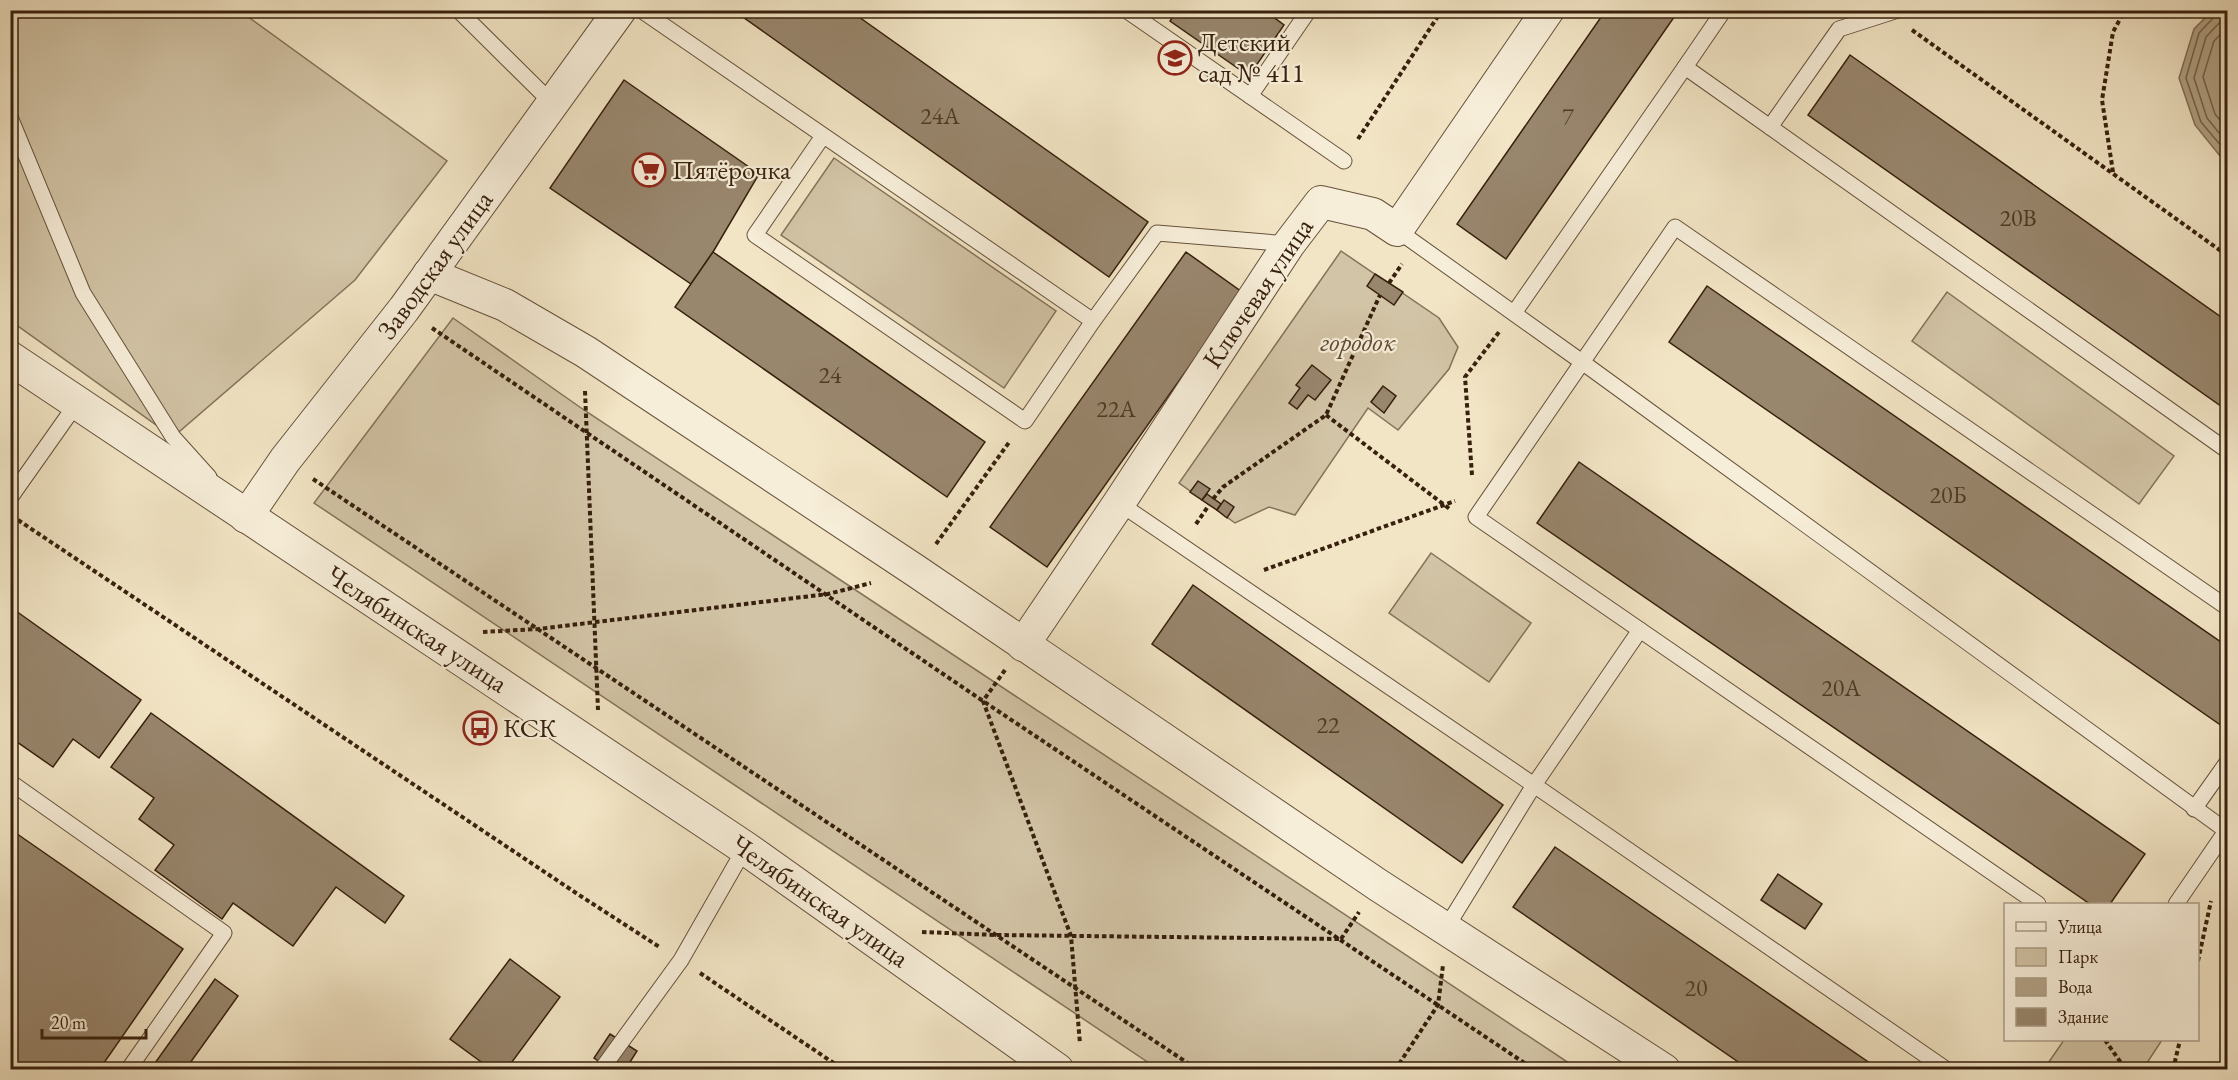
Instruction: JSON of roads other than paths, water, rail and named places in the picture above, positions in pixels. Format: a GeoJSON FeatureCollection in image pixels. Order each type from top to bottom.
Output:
{"type":"FeatureCollection","features":[{"type":"Feature","properties":{"kind":"street","name":"Заводская улица"},"geometry":{"type":"LineString","coordinates":[[246,517],[285,460],[404,309],[620,10]]}},
{"type":"Feature","properties":{"kind":"street"},"geometry":{"type":"LineString","coordinates":[[1397,230],[1548,10]]}},
{"type":"Feature","properties":{"kind":"street","name":"Ключевая улица"},"geometry":{"type":"LineString","coordinates":[[1023,645],[1289,244],[1321,202],[1372,214],[1397,230]]}},
{"type":"Feature","properties":{"kind":"street"},"geometry":{"type":"LineString","coordinates":[[429,274],[505,305],[586,352],[916,571],[1368,878],[1664,1070]]}},
{"type":"Feature","properties":{"kind":"street","name":"Челябинская улица"},"geometry":{"type":"LineString","coordinates":[[13,364],[77,403],[745,848],[1057,1070]]}},
{"type":"Feature","properties":{"kind":"lane"},"geometry":{"type":"LineString","coordinates":[[458,10],[553,104]]}},
{"type":"Feature","properties":{"kind":"lane"},"geometry":{"type":"LineString","coordinates":[[641,10],[1093,321]]}},
{"type":"Feature","properties":{"kind":"lane"},"geometry":{"type":"LineString","coordinates":[[1126,10],[1344,161]]}},
{"type":"Feature","properties":{"kind":"lane"},"geometry":{"type":"LineString","coordinates":[[1250,96],[1309,10]]}},
{"type":"Feature","properties":{"kind":"lane"},"geometry":{"type":"LineString","coordinates":[[1514,313],[1724,10]]}},
{"type":"Feature","properties":{"kind":"lane"},"geometry":{"type":"LineString","coordinates":[[1770,127],[1839,29],[1894,12]]}},
{"type":"Feature","properties":{"kind":"lane"},"geometry":{"type":"LineString","coordinates":[[1685,67],[2228,452]]}},
{"type":"Feature","properties":{"kind":"lane"},"geometry":{"type":"LineString","coordinates":[[10,117],[82,293],[173,437],[246,517]]}},
{"type":"Feature","properties":{"kind":"lane"},"geometry":{"type":"LineString","coordinates":[[823,136],[755,235],[1025,421],[1157,232],[1289,244]]}},
{"type":"Feature","properties":{"kind":"lane"},"geometry":{"type":"LineString","coordinates":[[2037,903],[1476,517],[1675,227],[2228,608]]}},
{"type":"Feature","properties":{"kind":"lane"},"geometry":{"type":"LineString","coordinates":[[1397,230],[2227,831],[2177,903]]}},
{"type":"Feature","properties":{"kind":"lane"},"geometry":{"type":"LineString","coordinates":[[10,498],[77,403]]}},
{"type":"Feature","properties":{"kind":"lane"},"geometry":{"type":"LineString","coordinates":[[1119,503],[1534,785],[1947,1070]]}},
{"type":"Feature","properties":{"kind":"lane"},"geometry":{"type":"LineString","coordinates":[[1446,928],[1534,785],[1640,630]]}},
{"type":"Feature","properties":{"kind":"lane"},"geometry":{"type":"LineString","coordinates":[[2194,809],[2228,761]]}},
{"type":"Feature","properties":{"kind":"lane"},"geometry":{"type":"LineString","coordinates":[[10,782],[224,933],[128,1070]]}},
{"type":"Feature","properties":{"kind":"lane"},"geometry":{"type":"LineString","coordinates":[[602,1070],[681,960],[745,848]]}},
{"type":"Feature","properties":{"kind":"water"},"geometry":{"type":"Polygon","coordinates":[[[2212,11],[2227,11],[2227,161],[2220,156],[2195,125],[2179,78],[2194,29],[2212,11]]]}},
{"type":"Feature","properties":{"kind":"place","name":"Детский сад № 411"},"geometry":{"type":"Point","coordinates":[1175,58]}},
{"type":"Feature","properties":{"kind":"place","name":"Пятёрочка"},"geometry":{"type":"Point","coordinates":[649,170]}},
{"type":"Feature","properties":{"kind":"place","name":"КСК"},"geometry":{"type":"Point","coordinates":[480,728]}},
{"type":"Feature","properties":{"kind":"park label","name":"городок"},"geometry":{"type":"Point","coordinates":[1358,342]}}]}
